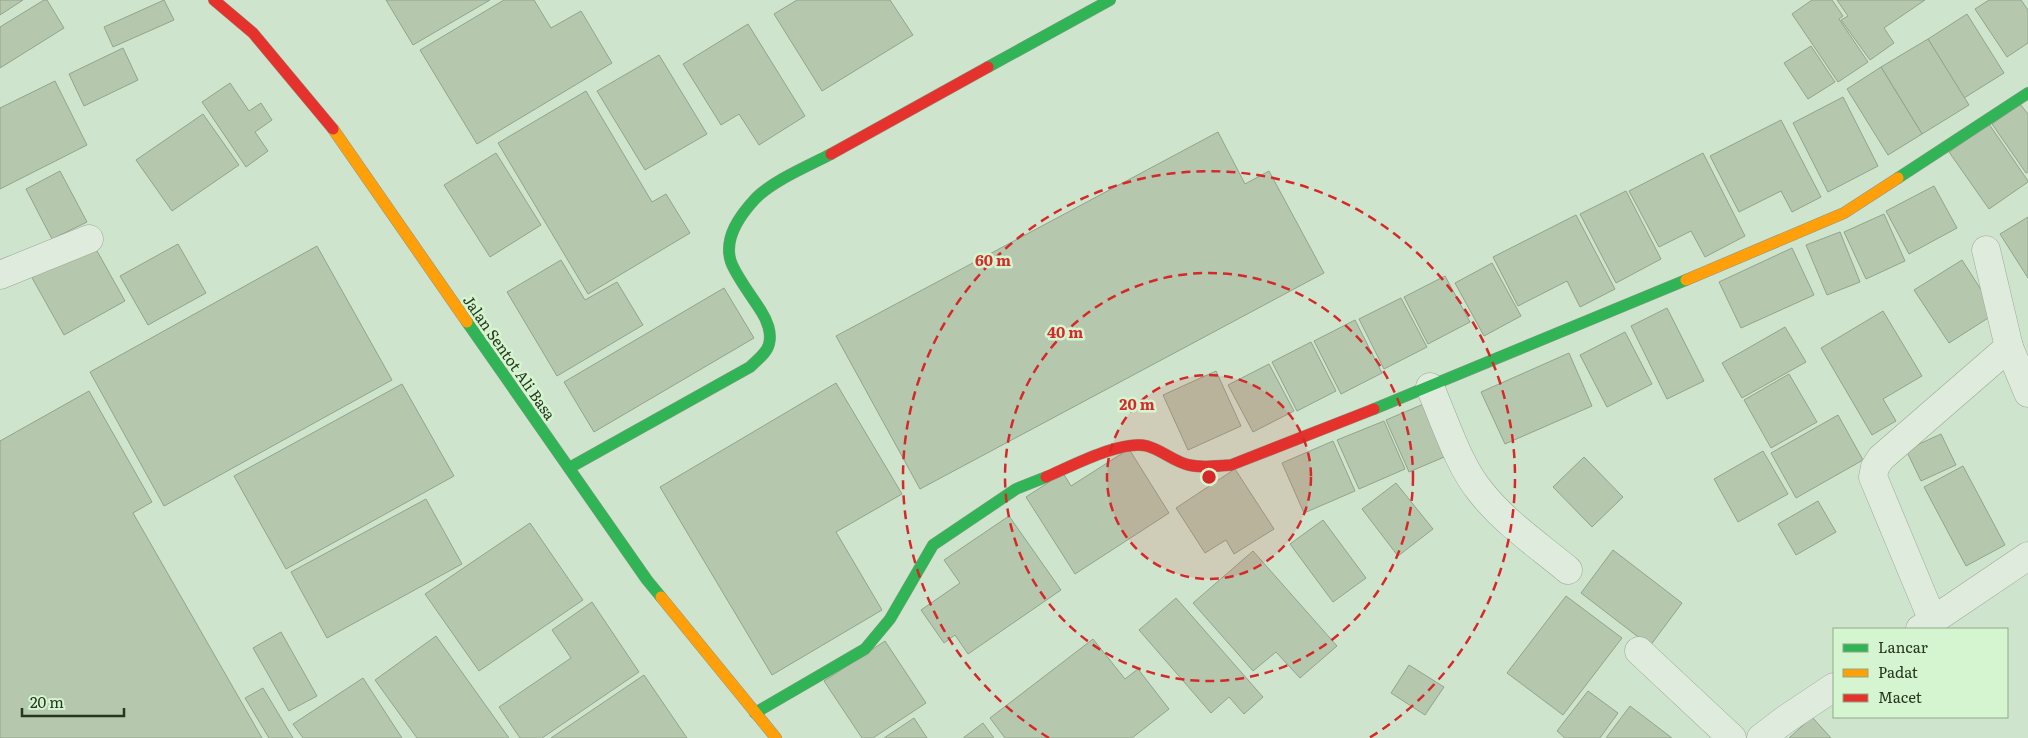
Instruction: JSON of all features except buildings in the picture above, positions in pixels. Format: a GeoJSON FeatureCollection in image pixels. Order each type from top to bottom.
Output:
{"type":"FeatureCollection","features":[{"type":"Feature","properties":{"kind":"street","name":"Jalan Sentot Ali Basa"},"geometry":{"type":"LineString","coordinates":[[214,0],[253,33],[326,120],[646,580],[776,738]]}},
{"type":"Feature","properties":{"kind":"street"},"geometry":{"type":"LineString","coordinates":[[569,468],[750,366],[763,354],[769,345],[770,336],[766,319],[731,262],[729,239],[740,217],[757,197],[776,184],[1110,0]]}},
{"type":"Feature","properties":{"kind":"street"},"geometry":{"type":"LineString","coordinates":[[755,712],[865,649],[890,619],[933,545],[1016,489],[1117,448],[1133,445],[1148,446],[1188,465],[1231,466],[1430,387],[1844,213],[2028,93]]}},
{"type":"Feature","properties":{"kind":"street"},"geometry":{"type":"LineString","coordinates":[[0,275],[89,240]]}},
{"type":"Feature","properties":{"kind":"street"},"geometry":{"type":"LineString","coordinates":[[1986,250],[2009,347],[2028,393]]}},
{"type":"Feature","properties":{"kind":"street"},"geometry":{"type":"LineString","coordinates":[[2009,347],[1881,458],[1875,468],[1873,477],[1927,625],[2028,556]]}},
{"type":"Feature","properties":{"kind":"street"},"geometry":{"type":"LineString","coordinates":[[1430,387],[1467,472],[1479,490],[1499,513],[1568,570]]}},
{"type":"Feature","properties":{"kind":"street"},"geometry":{"type":"LineString","coordinates":[[1638,651],[1732,738]]}},
{"type":"Feature","properties":{"kind":"street"},"geometry":{"type":"LineString","coordinates":[[1761,738],[1786,718],[1833,687]]}},
{"type":"Feature","properties":{"kind":"traffic: fast"},"geometry":{"type":"LineString","coordinates":[[988,67],[1110,0]]}},
{"type":"Feature","properties":{"kind":"traffic: fast"},"geometry":{"type":"LineString","coordinates":[[1898,178],[2028,93]]}},
{"type":"Feature","properties":{"kind":"traffic: fast"},"geometry":{"type":"LineString","coordinates":[[569,468],[750,367],[764,353],[770,340],[768,327],[763,315],[731,262],[729,244],[734,227],[744,212],[763,191],[831,154]]}},
{"type":"Feature","properties":{"kind":"traffic: fast"},"geometry":{"type":"LineString","coordinates":[[1374,409],[1686,280]]}},
{"type":"Feature","properties":{"kind":"traffic: fast"},"geometry":{"type":"LineString","coordinates":[[467,322],[647,580],[661,597]]}},
{"type":"Feature","properties":{"kind":"traffic: fast"},"geometry":{"type":"LineString","coordinates":[[755,713],[865,649],[890,619],[933,545],[1016,489],[1046,477]]}},
{"type":"Feature","properties":{"kind":"traffic: slow"},"geometry":{"type":"LineString","coordinates":[[333,129],[467,322]]}},
{"type":"Feature","properties":{"kind":"traffic: slow"},"geometry":{"type":"LineString","coordinates":[[1686,280],[1844,213],[1898,178]]}},
{"type":"Feature","properties":{"kind":"traffic: slow"},"geometry":{"type":"LineString","coordinates":[[661,597],[776,738]]}},
{"type":"Feature","properties":{"kind":"traffic: jam"},"geometry":{"type":"LineString","coordinates":[[214,0],[253,33],[333,129]]}},
{"type":"Feature","properties":{"kind":"traffic: jam"},"geometry":{"type":"LineString","coordinates":[[831,154],[988,67]]}},
{"type":"Feature","properties":{"kind":"traffic: jam"},"geometry":{"type":"LineString","coordinates":[[1046,477],[1110,450],[1136,445],[1147,446],[1189,465],[1205,467],[1231,465],[1374,409]]}}]}
